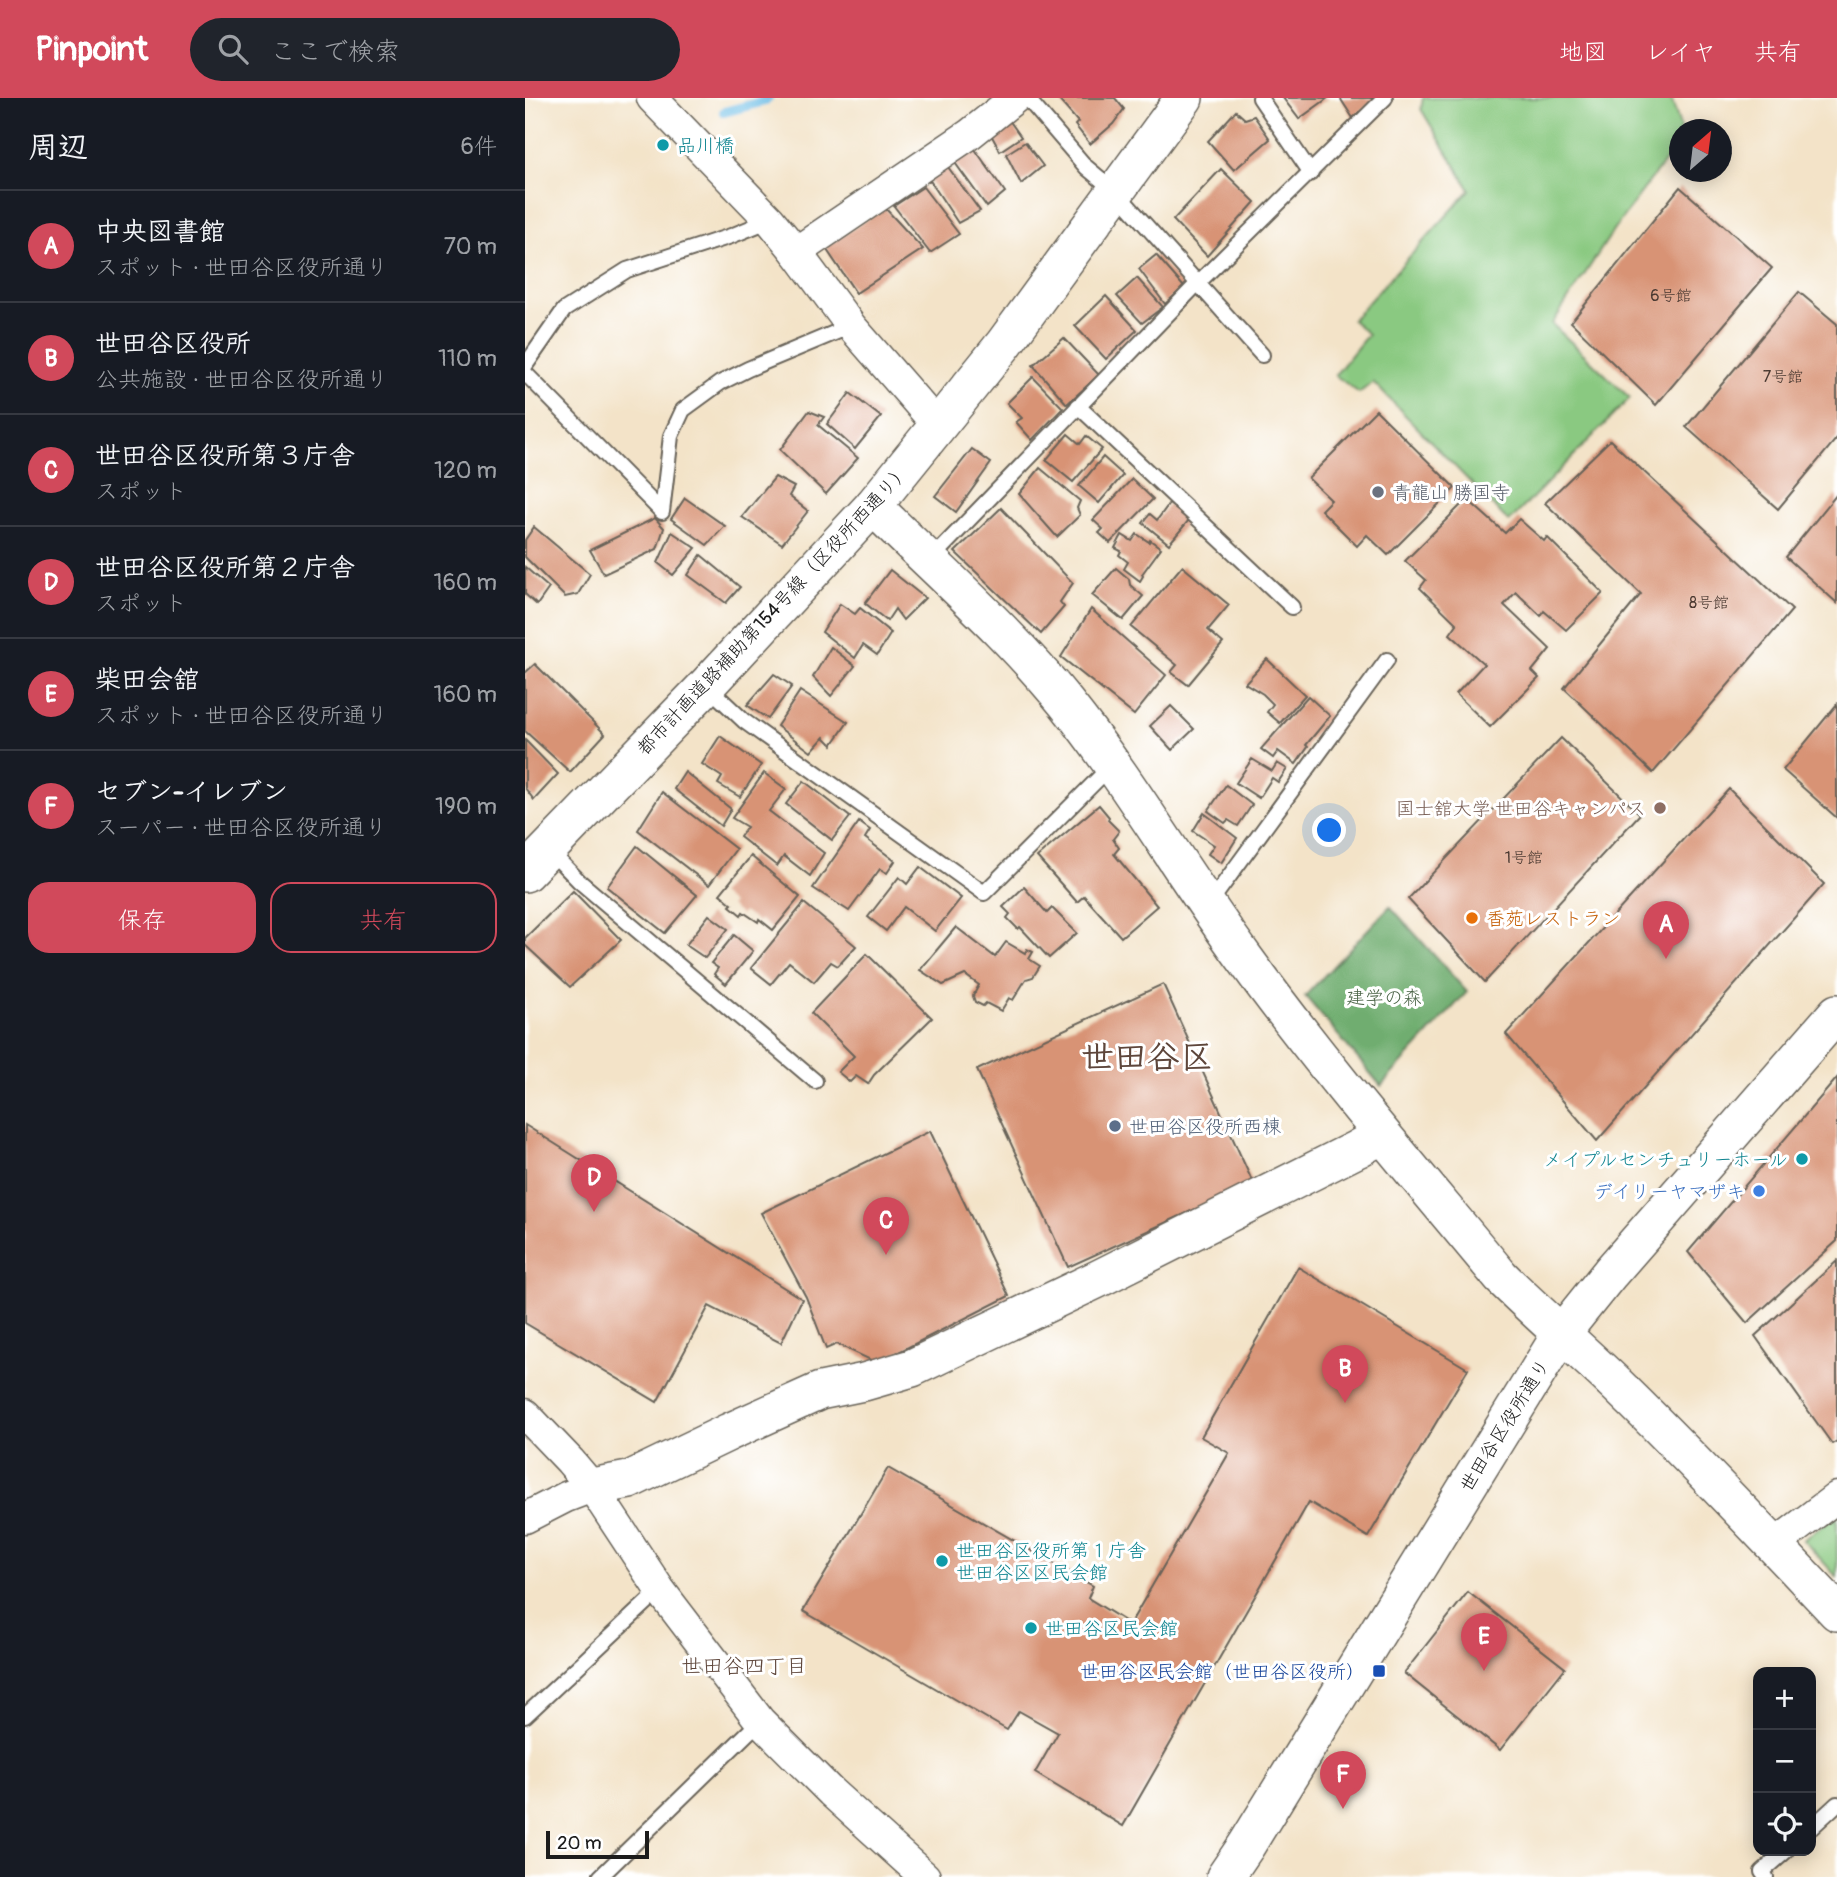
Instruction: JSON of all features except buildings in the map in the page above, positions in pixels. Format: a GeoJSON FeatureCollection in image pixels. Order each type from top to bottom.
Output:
{"type":"FeatureCollection","features":[{"type":"Feature","properties":{"kind":"street"},"geometry":{"type":"LineString","coordinates":[[652,98],[770,220],[851,326],[939,426]]}},
{"type":"Feature","properties":{"kind":"street"},"geometry":{"type":"LineString","coordinates":[[796,253],[970,134],[1015,98]]}},
{"type":"Feature","properties":{"kind":"street","name":"都市計画道路補助第154号線（区役所西通り）"},"geometry":{"type":"LineString","coordinates":[[537,861],[707,685],[873,506],[1004,344],[1184,98]]}},
{"type":"Feature","properties":{"kind":"street"},"geometry":{"type":"LineString","coordinates":[[873,506],[1018,648],[1066,703],[1122,777],[1244,958],[1382,1135],[1501,1277],[1672,1438],[1837,1612]]}},
{"type":"Feature","properties":{"kind":"street","name":"世田谷区役所通り"},"geometry":{"type":"LineString","coordinates":[[1225,1877],[1561,1334],[1609,1273],[1837,1013]]}},
{"type":"Feature","properties":{"kind":"street"},"geometry":{"type":"LineString","coordinates":[[525,1518],[592,1487],[629,1480],[820,1391],[912,1368],[1112,1272],[1382,1135]]}},
{"type":"Feature","properties":{"kind":"street"},"geometry":{"type":"LineString","coordinates":[[525,1414],[592,1487],[660,1590],[760,1721],[831,1792],[925,1877]]}},
{"type":"Feature","properties":{"kind":"street"},"geometry":{"type":"LineString","coordinates":[[1774,1545],[1837,1497]]}},
{"type":"Feature","properties":{"kind":"lane"},"geometry":{"type":"LineString","coordinates":[[1027,98],[1086,167],[1116,191],[1262,355]]}},
{"type":"Feature","properties":{"kind":"lane"},"geometry":{"type":"LineString","coordinates":[[1260,98],[1311,173]]}},
{"type":"Feature","properties":{"kind":"lane"},"geometry":{"type":"LineString","coordinates":[[929,561],[1197,284],[1385,98]]}},
{"type":"Feature","properties":{"kind":"lane"},"geometry":{"type":"LineString","coordinates":[[525,366],[564,310],[627,270],[731,236],[770,220]]}},
{"type":"Feature","properties":{"kind":"lane"},"geometry":{"type":"LineString","coordinates":[[525,373],[662,512],[671,436],[683,410],[720,383],[748,369],[851,326]]}},
{"type":"Feature","properties":{"kind":"lane"},"geometry":{"type":"LineString","coordinates":[[1078,406],[1292,607]]}},
{"type":"Feature","properties":{"kind":"lane"},"geometry":{"type":"LineString","coordinates":[[1208,905],[1387,660]]}},
{"type":"Feature","properties":{"kind":"lane"},"geometry":{"type":"LineString","coordinates":[[707,685],[744,721],[984,893],[1112,765]]}},
{"type":"Feature","properties":{"kind":"lane"},"geometry":{"type":"LineString","coordinates":[[537,861],[579,881],[814,1082]]}},
{"type":"Feature","properties":{"kind":"lane"},"geometry":{"type":"LineString","coordinates":[[525,1716],[660,1590]]}},
{"type":"Feature","properties":{"kind":"lane"},"geometry":{"type":"LineString","coordinates":[[600,1877],[760,1721]]}},
{"type":"Feature","properties":{"kind":"lane"},"geometry":{"type":"LineString","coordinates":[[1816,1823],[1837,1804]]}},
{"type":"Feature","properties":{"kind":"lane"},"geometry":{"type":"LineString","coordinates":[[1766,1877],[1762,1872],[1780,1856]]}},
{"type":"Feature","properties":{"kind":"green space"},"geometry":{"type":"Polygon","coordinates":[[[1423,98],[1671,98],[1678,119],[1669,119],[1669,155],[1617,225],[1552,324],[1630,398],[1509,522],[1373,382],[1359,393],[1335,375],[1368,334],[1352,320],[1470,190],[1421,109],[1423,98]]]}},
{"type":"Feature","properties":{"kind":"green space","name":"建学の森"},"geometry":{"type":"Polygon","coordinates":[[[1390,906],[1467,992],[1381,1086],[1305,996],[1390,906]]]}},
{"type":"Feature","properties":{"kind":"green space"},"geometry":{"type":"Polygon","coordinates":[[[1837,1515],[1837,1577],[1803,1540],[1837,1515]]]}},
{"type":"Feature","properties":{"kind":"waterway"},"geometry":{"type":"LineString","coordinates":[[724,112],[768,98]]}},
{"type":"Feature","properties":{"kind":"place","name":"品川橋"},"geometry":{"type":"Point","coordinates":[663,145]}},
{"type":"Feature","properties":{"kind":"place","name":"青龍山 勝国寺"},"geometry":{"type":"Point","coordinates":[1378,492]}},
{"type":"Feature","properties":{"kind":"place","name":"国士舘大学 世田谷キャンパス"},"geometry":{"type":"Point","coordinates":[1660,808]}},
{"type":"Feature","properties":{"kind":"place","name":"香苑レストラン"},"geometry":{"type":"Point","coordinates":[1472,918]}},
{"type":"Feature","properties":{"kind":"place","name":"中央図書館"},"geometry":{"type":"Point","coordinates":[1666,959]}},
{"type":"Feature","properties":{"kind":"place","name":"世田谷区役所西棟"},"geometry":{"type":"Point","coordinates":[1115,1126]}},
{"type":"Feature","properties":{"kind":"place","name":"メイプルセンチュリーホール"},"geometry":{"type":"Point","coordinates":[1802,1159]}},
{"type":"Feature","properties":{"kind":"place","name":"デイリーヤマザキ"},"geometry":{"type":"Point","coordinates":[1759,1191]}},
{"type":"Feature","properties":{"kind":"place","name":"世田谷区役所第２庁舎"},"geometry":{"type":"Point","coordinates":[594,1212]}},
{"type":"Feature","properties":{"kind":"place","name":"世田谷区役所第３庁舎"},"geometry":{"type":"Point","coordinates":[886,1255]}},
{"type":"Feature","properties":{"kind":"place","name":"世田谷区役所"},"geometry":{"type":"Point","coordinates":[1345,1403]}},
{"type":"Feature","properties":{"kind":"place","name":"世田谷区役所第１庁舎 世田谷区区民会館"},"geometry":{"type":"Point","coordinates":[942,1561]}},
{"type":"Feature","properties":{"kind":"place","name":"世田谷区民会館"},"geometry":{"type":"Point","coordinates":[1031,1628]}},
{"type":"Feature","properties":{"kind":"place","name":"世田谷区民会館（世田谷区役所）"},"geometry":{"type":"Point","coordinates":[1379,1671]}},
{"type":"Feature","properties":{"kind":"place","name":"柴田会舘"},"geometry":{"type":"Point","coordinates":[1484,1671]}},
{"type":"Feature","properties":{"kind":"place","name":"セブン-イレブン"},"geometry":{"type":"Point","coordinates":[1343,1809]}},
{"type":"Feature","properties":{"kind":"district","name":"世田谷区"},"geometry":{"type":"Point","coordinates":[1147,1056]}},
{"type":"Feature","properties":{"kind":"district","name":"世田谷四丁目"},"geometry":{"type":"Point","coordinates":[744,1666]}}]}
